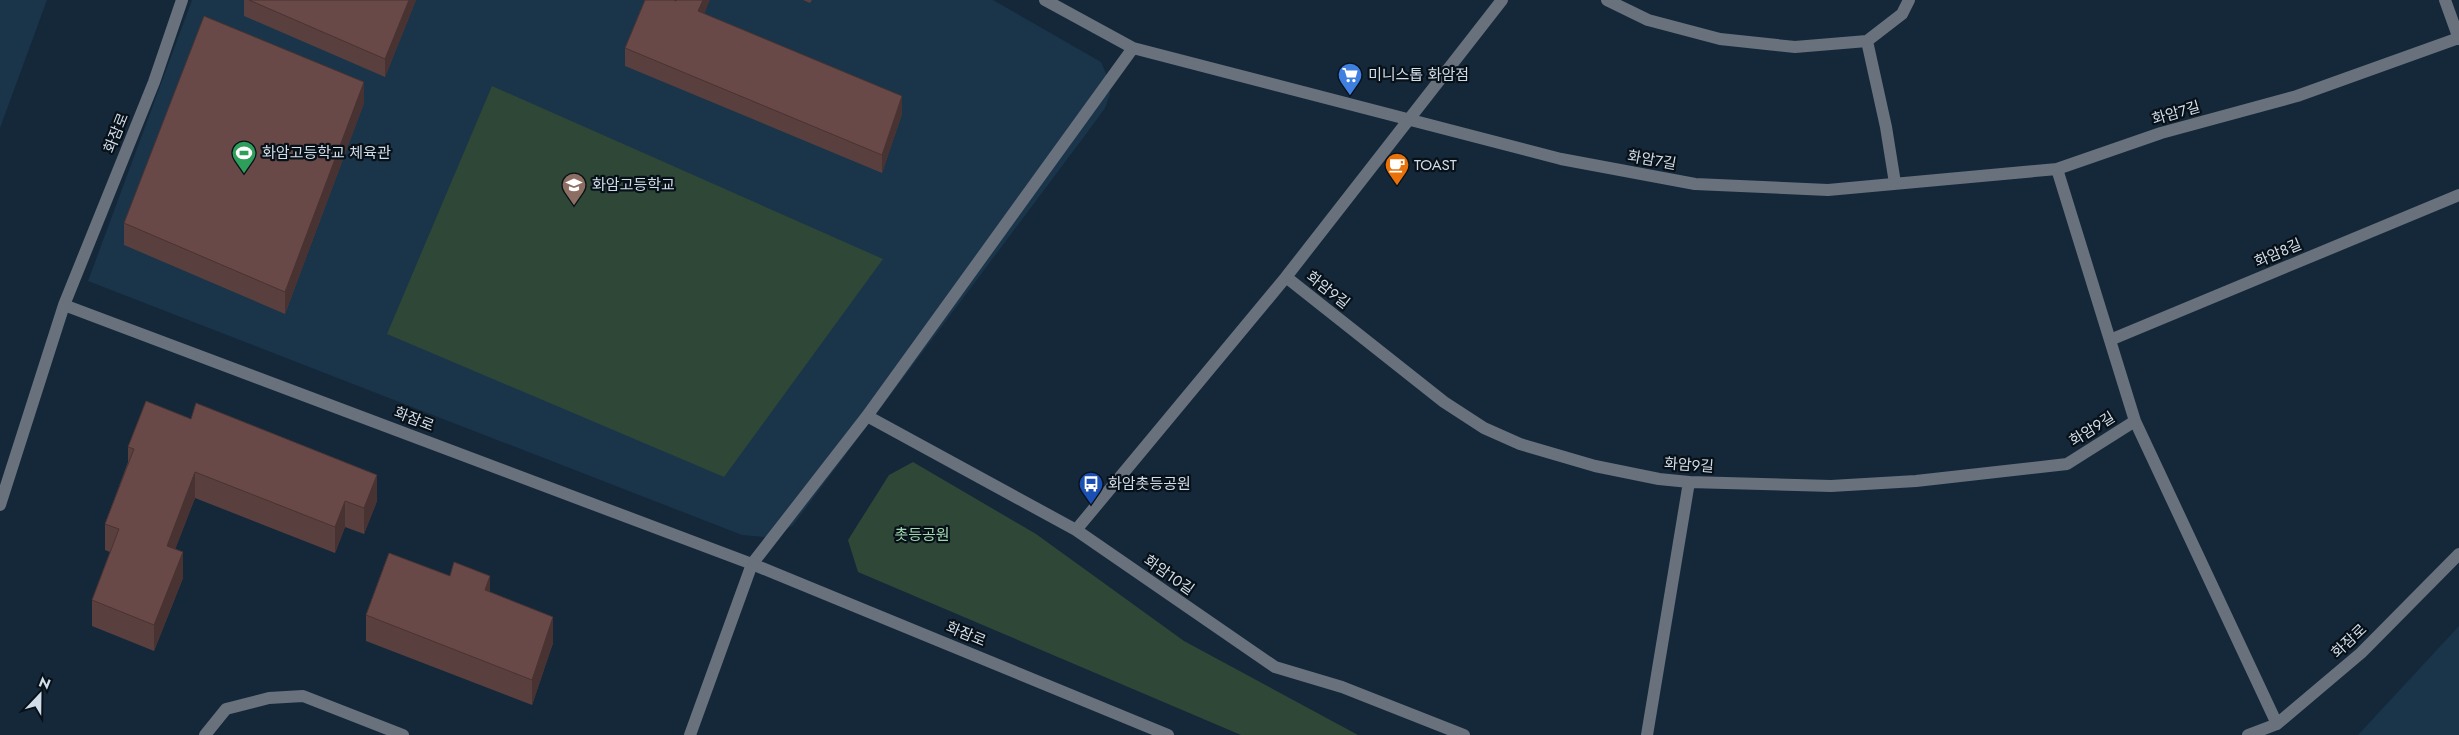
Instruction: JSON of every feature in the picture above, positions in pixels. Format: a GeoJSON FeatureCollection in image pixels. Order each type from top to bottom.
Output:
{"type":"FeatureCollection","features":[{"type":"Feature","properties":{"kind":"street","name":"화잠로"},"geometry":{"type":"LineString","coordinates":[[0,505],[64,305],[154,82],[182,0]]}},
{"type":"Feature","properties":{"kind":"street"},"geometry":{"type":"LineString","coordinates":[[690,735],[752,564],[867,416],[1133,48],[1045,0]]}},
{"type":"Feature","properties":{"kind":"street"},"geometry":{"type":"LineString","coordinates":[[1076,530],[1286,278],[1502,0]]}},
{"type":"Feature","properties":{"kind":"street"},"geometry":{"type":"LineString","coordinates":[[1607,0],[1648,20],[1720,39],[1795,47],[1867,41],[1902,14],[1909,0]]}},
{"type":"Feature","properties":{"kind":"street","name":"화암7길"},"geometry":{"type":"LineString","coordinates":[[1133,48],[1561,159],[1695,184],[1828,190],[2057,169],[2161,133],[2297,96],[2459,39],[2445,0]]}},
{"type":"Feature","properties":{"kind":"street"},"geometry":{"type":"LineString","coordinates":[[1867,41],[1886,127],[1894,183]]}},
{"type":"Feature","properties":{"kind":"street"},"geometry":{"type":"LineString","coordinates":[[2057,169],[2135,421],[2277,724]]}},
{"type":"Feature","properties":{"kind":"street","name":"화암8길"},"geometry":{"type":"LineString","coordinates":[[2110,340],[2459,195]]}},
{"type":"Feature","properties":{"kind":"street","name":"화암9길"},"geometry":{"type":"LineString","coordinates":[[1286,278],[1444,402],[1484,428],[1520,444],[1596,466],[1659,479],[1689,482],[1831,486],[1916,482],[2068,464],[2135,421]]}},
{"type":"Feature","properties":{"kind":"street","name":"화잠로"},"geometry":{"type":"LineString","coordinates":[[64,305],[752,564],[1168,735]]}},
{"type":"Feature","properties":{"kind":"street","name":"화암10길"},"geometry":{"type":"LineString","coordinates":[[867,416],[1076,530],[1275,667],[1342,687],[1464,735]]}},
{"type":"Feature","properties":{"kind":"street"},"geometry":{"type":"LineString","coordinates":[[1647,735],[1689,482]]}},
{"type":"Feature","properties":{"kind":"street","name":"화잠로"},"geometry":{"type":"LineString","coordinates":[[2248,735],[2277,724],[2361,653],[2459,554]]}},
{"type":"Feature","properties":{"kind":"street"},"geometry":{"type":"LineString","coordinates":[[205,735],[226,709],[269,698],[302,696],[403,735]]}},
{"type":"Feature","properties":{"kind":"shaded area"},"geometry":{"type":"Polygon","coordinates":[[[0,0],[47,0],[0,128],[0,0]]]}},
{"type":"Feature","properties":{"kind":"shaded area","name":"화암고등학교"},"geometry":{"type":"Polygon","coordinates":[[[192,0],[993,0],[1101,62],[1108,78],[1110,94],[1105,108],[1089,130],[793,525],[781,533],[765,537],[742,535],[88,281],[192,0]]]}},
{"type":"Feature","properties":{"kind":"shaded area"},"geometry":{"type":"Polygon","coordinates":[[[2459,626],[2459,735],[2358,735],[2459,626]]]}},
{"type":"Feature","properties":{"kind":"green space"},"geometry":{"type":"Polygon","coordinates":[[[492,86],[883,259],[724,477],[387,334],[492,86]]]}},
{"type":"Feature","properties":{"kind":"green space","name":"촛등공원"},"geometry":{"type":"Polygon","coordinates":[[[913,462],[1036,534],[1184,641],[1358,735],[1241,735],[858,572],[848,540],[889,475],[913,462]]]}},
{"type":"Feature","properties":{"kind":"building"},"geometry":{"type":"Polygon","coordinates":[[[249,0],[409,0],[385,59],[249,0]]]}},
{"type":"Feature","properties":{"kind":"building"},"geometry":{"type":"Polygon","coordinates":[[[645,0],[703,0],[698,11],[902,96],[882,155],[625,48],[645,0]]]}},
{"type":"Feature","properties":{"kind":"building","name":"화암고등학교 체육관"},"geometry":{"type":"Polygon","coordinates":[[[204,16],[364,82],[285,292],[124,223],[204,16]]]}},
{"type":"Feature","properties":{"kind":"building"},"geometry":{"type":"Polygon","coordinates":[[[146,401],[191,419],[196,403],[377,475],[364,508],[345,501],[335,527],[195,472],[167,546],[183,552],[154,625],[92,600],[119,529],[105,524],[134,449],[128,447],[146,401]]]}},
{"type":"Feature","properties":{"kind":"building"},"geometry":{"type":"Polygon","coordinates":[[[389,553],[450,576],[454,562],[490,576],[485,590],[553,617],[532,680],[366,615],[389,553]]]}},
{"type":"Feature","properties":{"kind":"place","name":"미니스톱 화암점"},"geometry":{"type":"Point","coordinates":[1350,96]}},
{"type":"Feature","properties":{"kind":"place","name":"화암고등학교 체육관"},"geometry":{"type":"Point","coordinates":[244,174]}},
{"type":"Feature","properties":{"kind":"place","name":"TOAST"},"geometry":{"type":"Point","coordinates":[1397,186]}},
{"type":"Feature","properties":{"kind":"place","name":"화암고등학교"},"geometry":{"type":"Point","coordinates":[574,206]}},
{"type":"Feature","properties":{"kind":"place","name":"화암촛등공원"},"geometry":{"type":"Point","coordinates":[1091,505]}}]}
